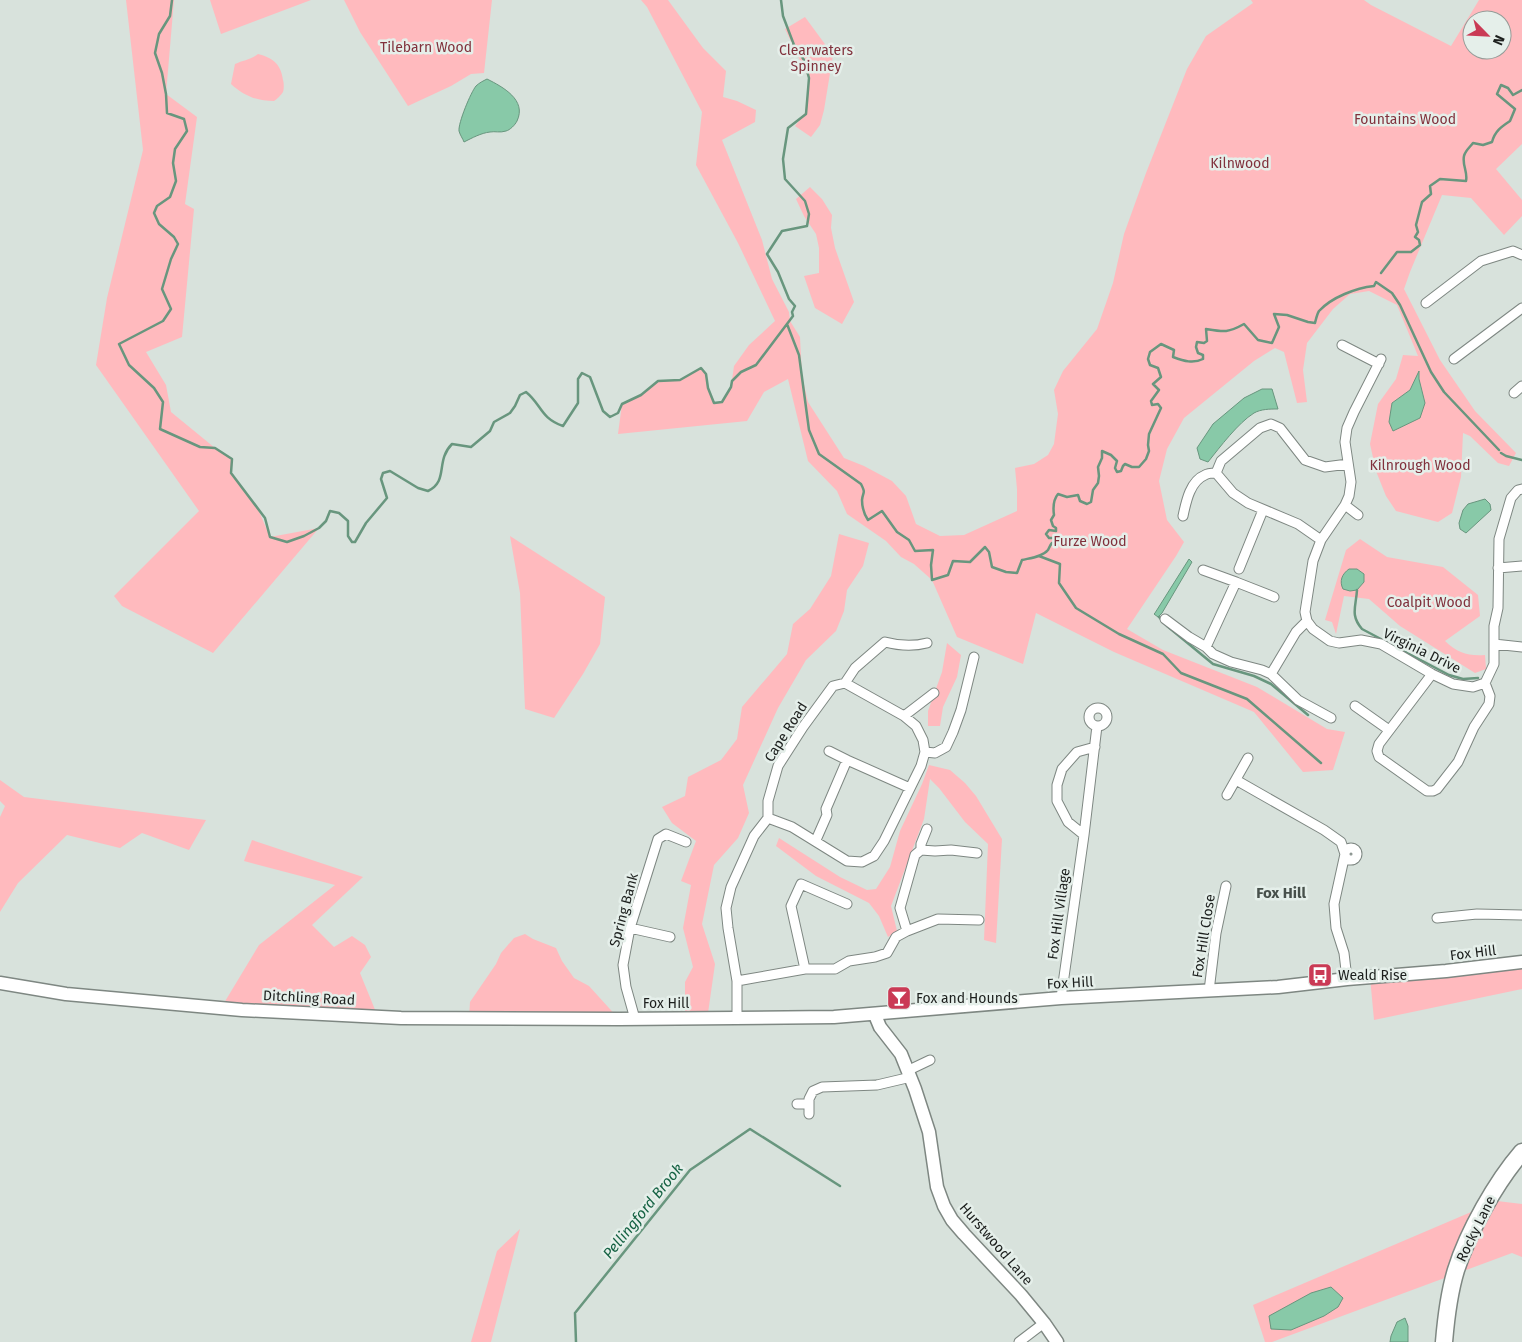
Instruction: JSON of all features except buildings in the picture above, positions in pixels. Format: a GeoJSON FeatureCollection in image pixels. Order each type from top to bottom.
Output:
{"type":"FeatureCollection","features":[{"type":"Feature","properties":{"kind":"highway","name":"Rocky Lane"},"geometry":{"type":"LineString","coordinates":[[1444,1342],[1447,1312],[1457,1269],[1469,1238],[1496,1188],[1522,1152]]}},
{"type":"Feature","properties":{"kind":"main road","name":"Fox Hill"},"geometry":{"type":"LineString","coordinates":[[619,1019],[834,1017],[1061,998],[1278,987],[1522,962]]}},
{"type":"Feature","properties":{"kind":"main road","name":"Ditchling Road"},"geometry":{"type":"LineString","coordinates":[[0,983],[66,994],[242,1010],[401,1018],[619,1019]]}},
{"type":"Feature","properties":{"kind":"main road","name":"Hurstwood Lane"},"geometry":{"type":"LineString","coordinates":[[875,1014],[880,1027],[901,1054],[910,1073],[928,1132],[937,1187],[944,1206],[952,1220],[1021,1295],[1044,1322],[1057,1342]]}},
{"type":"Feature","properties":{"kind":"street"},"geometry":{"type":"LineString","coordinates":[[1426,302],[1481,261],[1513,251],[1522,255]]}},
{"type":"Feature","properties":{"kind":"street"},"geometry":{"type":"LineString","coordinates":[[1454,359],[1522,308]]}},
{"type":"Feature","properties":{"kind":"street"},"geometry":{"type":"LineString","coordinates":[[1271,674],[1296,632],[1307,622],[1305,612],[1311,573],[1321,540],[1349,496],[1351,482],[1345,442],[1347,428],[1380,362],[1342,345]]}},
{"type":"Feature","properties":{"kind":"street"},"geometry":{"type":"LineString","coordinates":[[1514,393],[1522,386]]}},
{"type":"Feature","properties":{"kind":"street"},"geometry":{"type":"LineString","coordinates":[[1216,473],[1221,461],[1260,428],[1270,424],[1280,428],[1305,460],[1325,467],[1348,464]]}},
{"type":"Feature","properties":{"kind":"street"},"geometry":{"type":"LineString","coordinates":[[1216,473],[1233,492],[1248,503],[1298,524],[1321,540]]}},
{"type":"Feature","properties":{"kind":"street"},"geometry":{"type":"LineString","coordinates":[[1183,516],[1186,502],[1193,486],[1204,475],[1216,473]]}},
{"type":"Feature","properties":{"kind":"street"},"geometry":{"type":"LineString","coordinates":[[1432,674],[1379,744],[1377,751],[1379,757],[1427,791],[1437,789],[1458,762],[1474,727],[1489,704],[1490,696],[1485,683],[1494,664],[1494,626],[1498,608],[1499,539],[1511,498],[1518,490],[1522,489]]}},
{"type":"Feature","properties":{"kind":"street"},"geometry":{"type":"LineString","coordinates":[[1345,505],[1358,515]]}},
{"type":"Feature","properties":{"kind":"street"},"geometry":{"type":"LineString","coordinates":[[1239,569],[1263,510]]}},
{"type":"Feature","properties":{"kind":"street"},"geometry":{"type":"LineString","coordinates":[[1498,568],[1522,566]]}},
{"type":"Feature","properties":{"kind":"street"},"geometry":{"type":"LineString","coordinates":[[1204,570],[1274,597]]}},
{"type":"Feature","properties":{"kind":"street"},"geometry":{"type":"LineString","coordinates":[[1206,647],[1236,582]]}},
{"type":"Feature","properties":{"kind":"street"},"geometry":{"type":"LineString","coordinates":[[1165,619],[1188,637],[1206,647],[1212,654],[1271,674],[1298,700],[1331,718]]}},
{"type":"Feature","properties":{"kind":"street","name":"Virginia Drive"},"geometry":{"type":"LineString","coordinates":[[1307,622],[1330,642],[1339,643],[1361,640],[1381,644],[1453,684],[1473,687],[1485,683]]}},
{"type":"Feature","properties":{"kind":"street","name":"Cape Road"},"geometry":{"type":"LineString","coordinates":[[768,818],[768,801],[778,766],[802,727],[833,686],[845,683],[855,668],[885,642],[900,646],[915,646],[927,643]]}},
{"type":"Feature","properties":{"kind":"street"},"geometry":{"type":"LineString","coordinates":[[1494,644],[1522,647]]}},
{"type":"Feature","properties":{"kind":"street"},"geometry":{"type":"LineString","coordinates":[[925,752],[935,753],[946,747],[961,710],[974,656]]}},
{"type":"Feature","properties":{"kind":"street"},"geometry":{"type":"LineString","coordinates":[[737,1018],[738,981],[726,908],[731,887],[754,836],[768,818],[792,826],[847,860],[862,862],[874,856],[884,841],[921,766],[925,752],[923,740],[916,726],[904,716],[845,683]]}},
{"type":"Feature","properties":{"kind":"street"},"geometry":{"type":"LineString","coordinates":[[904,716],[934,693]]}},
{"type":"Feature","properties":{"kind":"street"},"geometry":{"type":"LineString","coordinates":[[1355,706],[1389,730]]}},
{"type":"Feature","properties":{"kind":"street","name":"Fox Hill Village"},"geometry":{"type":"LineString","coordinates":[[1061,998],[1097,726]]}},
{"type":"Feature","properties":{"kind":"street"},"geometry":{"type":"LineString","coordinates":[[1084,835],[1068,822],[1057,801],[1057,785],[1062,769],[1077,752],[1095,747]]}},
{"type":"Feature","properties":{"kind":"street"},"geometry":{"type":"LineString","coordinates":[[829,751],[910,788]]}},
{"type":"Feature","properties":{"kind":"street"},"geometry":{"type":"LineString","coordinates":[[1227,795],[1248,758]]}},
{"type":"Feature","properties":{"kind":"street"},"geometry":{"type":"LineString","coordinates":[[816,840],[827,815],[826,809],[847,760]]}},
{"type":"Feature","properties":{"kind":"street"},"geometry":{"type":"LineString","coordinates":[[1236,780],[1324,830],[1353,849],[1348,849],[1334,904],[1336,928],[1344,953],[1347,979]]}},
{"type":"Feature","properties":{"kind":"street"},"geometry":{"type":"LineString","coordinates":[[921,850],[921,844],[927,829]]}},
{"type":"Feature","properties":{"kind":"street","name":"Spring Bank"},"geometry":{"type":"LineString","coordinates":[[635,1019],[626,987],[624,965],[630,928],[658,839],[666,834],[686,842]]}},
{"type":"Feature","properties":{"kind":"street"},"geometry":{"type":"LineString","coordinates":[[1341,842],[1346,859]]}},
{"type":"Feature","properties":{"kind":"street"},"geometry":{"type":"LineString","coordinates":[[907,931],[900,908],[915,855],[921,850],[951,850],[977,853]]}},
{"type":"Feature","properties":{"kind":"street"},"geometry":{"type":"LineString","coordinates":[[806,969],[791,906],[801,884],[847,904]]}},
{"type":"Feature","properties":{"kind":"street","name":"Fox Hill Close"},"geometry":{"type":"LineString","coordinates":[[1209,991],[1216,933],[1226,886]]}},
{"type":"Feature","properties":{"kind":"street"},"geometry":{"type":"LineString","coordinates":[[1437,918],[1477,914],[1522,915]]}},
{"type":"Feature","properties":{"kind":"street"},"geometry":{"type":"LineString","coordinates":[[738,981],[806,969],[835,969],[849,961],[887,953],[896,937],[938,919],[979,920]]}},
{"type":"Feature","properties":{"kind":"street"},"geometry":{"type":"LineString","coordinates":[[630,928],[670,937]]}},
{"type":"Feature","properties":{"kind":"street"},"geometry":{"type":"LineString","coordinates":[[809,1114],[809,1099],[813,1091],[822,1086],[877,1085],[910,1073],[930,1060]]}},
{"type":"Feature","properties":{"kind":"street"},"geometry":{"type":"LineString","coordinates":[[797,1104],[809,1104]]}},
{"type":"Feature","properties":{"kind":"street"},"geometry":{"type":"LineString","coordinates":[[1019,1342],[1044,1322]]}},
{"type":"Feature","properties":{"kind":"green space"},"geometry":{"type":"Polygon","coordinates":[[[126,0],[174,0],[166,94],[197,117],[185,204],[194,209],[182,337],[146,352],[166,385],[171,412],[215,448],[232,459],[231,473],[258,509],[270,537],[319,528],[213,653],[122,606],[114,596],[199,511],[96,365],[107,298],[143,150],[126,0]]]}},
{"type":"Feature","properties":{"kind":"green space"},"geometry":{"type":"Polygon","coordinates":[[[210,0],[311,0],[221,34],[210,0]]]}},
{"type":"Feature","properties":{"kind":"green space","name":"Tilebarn Wood"},"geometry":{"type":"Polygon","coordinates":[[[344,0],[492,0],[484,73],[471,74],[451,86],[408,106],[360,32],[344,0]]]}},
{"type":"Feature","properties":{"kind":"green space"},"geometry":{"type":"Polygon","coordinates":[[[641,0],[668,0],[703,48],[726,71],[723,97],[756,110],[755,122],[722,140],[762,240],[772,279],[789,312],[790,321],[800,337],[802,376],[808,402],[844,458],[892,481],[906,496],[916,524],[940,536],[964,535],[1017,511],[1015,468],[1034,464],[1048,455],[1054,444],[1058,414],[1054,390],[1063,371],[1097,329],[1113,283],[1124,234],[1146,173],[1187,69],[1206,36],[1253,3],[1251,0],[1364,0],[1451,46],[1462,28],[1462,60],[1512,60],[1512,10],[1473,10],[1479,0],[1522,0],[1522,144],[1496,169],[1522,200],[1522,216],[1504,235],[1471,198],[1442,195],[1404,289],[1440,360],[1475,411],[1516,453],[1509,466],[1498,463],[1470,436],[1463,433],[1461,477],[1452,513],[1438,522],[1396,511],[1386,496],[1376,471],[1370,444],[1378,404],[1396,379],[1403,355],[1418,356],[1397,305],[1369,291],[1350,294],[1333,309],[1307,343],[1303,370],[1307,402],[1297,403],[1284,352],[1275,348],[1254,361],[1184,418],[1167,449],[1159,481],[1167,520],[1184,542],[1127,629],[1163,650],[1257,687],[1327,729],[1345,732],[1333,770],[1303,772],[1254,712],[1114,652],[1036,613],[1023,664],[957,637],[932,580],[914,564],[901,557],[886,541],[847,514],[837,491],[808,461],[788,379],[764,392],[747,421],[618,434],[622,404],[641,395],[658,381],[680,380],[701,368],[706,374],[708,388],[714,403],[722,402],[731,387],[734,366],[749,345],[775,321],[738,243],[696,165],[702,112],[647,7],[641,0]],[[1419,372],[1410,390],[1392,403],[1425,402],[1419,372]]]}},
{"type":"Feature","properties":{"kind":"green space","name":"Clearwaters Spinney"},"geometry":{"type":"Polygon","coordinates":[[[805,17],[833,55],[820,125],[811,137],[795,126],[805,113],[809,79],[785,29],[805,17]]]}},
{"type":"Feature","properties":{"kind":"green space"},"geometry":{"type":"Polygon","coordinates":[[[258,54],[275,62],[282,74],[283,92],[274,101],[251,97],[231,84],[235,64],[258,54]]]}},
{"type":"Feature","properties":{"kind":"green space"},"geometry":{"type":"Polygon","coordinates":[[[810,187],[822,199],[832,215],[831,228],[835,248],[854,302],[842,324],[815,308],[804,276],[819,273],[819,248],[816,234],[796,199],[810,187]]]}},
{"type":"Feature","properties":{"kind":"green space"},"geometry":{"type":"Polygon","coordinates":[[[839,534],[869,543],[863,566],[847,590],[844,611],[836,631],[806,660],[778,708],[743,785],[749,813],[738,838],[714,865],[702,924],[715,964],[708,1013],[685,1012],[685,982],[693,967],[683,928],[691,885],[681,881],[696,841],[672,823],[662,807],[685,796],[688,777],[721,760],[737,739],[742,707],[787,654],[793,624],[810,609],[831,576],[839,534]]]}},
{"type":"Feature","properties":{"kind":"green space"},"geometry":{"type":"Polygon","coordinates":[[[510,536],[605,597],[600,644],[554,718],[525,709],[520,593],[510,536]]]}},
{"type":"Feature","properties":{"kind":"green space","name":"Coalpit Wood"},"geometry":{"type":"Polygon","coordinates":[[[1360,539],[1387,557],[1443,567],[1478,595],[1480,616],[1445,641],[1463,653],[1485,655],[1486,669],[1475,673],[1400,626],[1369,599],[1344,596],[1336,634],[1332,622],[1325,620],[1346,550],[1360,539]]]}},
{"type":"Feature","properties":{"kind":"green space"},"geometry":{"type":"Polygon","coordinates":[[[947,643],[961,655],[957,677],[943,707],[940,726],[928,726],[928,711],[942,672],[947,643]]]}},
{"type":"Feature","properties":{"kind":"green space"},"geometry":{"type":"Polygon","coordinates":[[[929,765],[950,770],[965,783],[976,796],[1002,839],[996,943],[984,940],[988,844],[965,822],[930,779],[924,819],[891,906],[897,931],[888,937],[879,916],[869,903],[816,876],[776,846],[779,838],[840,877],[867,890],[876,889],[890,867],[900,831],[929,765]]]}},
{"type":"Feature","properties":{"kind":"green space"},"geometry":{"type":"Polygon","coordinates":[[[0,780],[24,797],[206,820],[189,850],[142,833],[120,848],[67,835],[18,883],[0,912],[0,817],[5,806],[0,801],[0,780]]]}},
{"type":"Feature","properties":{"kind":"green space"},"geometry":{"type":"Polygon","coordinates":[[[252,840],[363,877],[312,925],[334,947],[352,936],[365,945],[371,957],[360,973],[378,1017],[221,1008],[259,945],[335,885],[244,861],[252,840]]]}},
{"type":"Feature","properties":{"kind":"green space"},"geometry":{"type":"Polygon","coordinates":[[[525,934],[556,948],[562,961],[574,978],[589,986],[619,1019],[469,1018],[470,1002],[496,964],[501,953],[514,938],[525,934]]]}},
{"type":"Feature","properties":{"kind":"green space"},"geometry":{"type":"Polygon","coordinates":[[[1522,962],[1522,989],[1374,1020],[1370,977],[1522,962]]]}},
{"type":"Feature","properties":{"kind":"green space"},"geometry":{"type":"Polygon","coordinates":[[[1497,1201],[1522,1204],[1522,1257],[1512,1253],[1272,1342],[1265,1342],[1253,1305],[1497,1201]]]}},
{"type":"Feature","properties":{"kind":"green space"},"geometry":{"type":"Polygon","coordinates":[[[520,1229],[491,1342],[471,1342],[497,1251],[520,1229]]]}},
{"type":"Feature","properties":{"kind":"shaded area"},"geometry":{"type":"Polygon","coordinates":[[[487,79],[512,95],[519,107],[517,121],[508,130],[483,133],[464,142],[459,131],[463,115],[476,86],[487,79]]]}},
{"type":"Feature","properties":{"kind":"shaded area"},"geometry":{"type":"Polygon","coordinates":[[[1419,371],[1425,403],[1420,418],[1393,431],[1389,422],[1392,403],[1410,390],[1419,371]]]}},
{"type":"Feature","properties":{"kind":"shaded area"},"geometry":{"type":"Polygon","coordinates":[[[1262,389],[1272,389],[1278,409],[1254,413],[1236,429],[1208,462],[1200,459],[1197,448],[1213,424],[1244,398],[1262,389]]]}},
{"type":"Feature","properties":{"kind":"shaded area"},"geometry":{"type":"Polygon","coordinates":[[[1485,499],[1490,504],[1491,510],[1466,533],[1460,529],[1459,523],[1463,510],[1468,504],[1485,499]]]}},
{"type":"Feature","properties":{"kind":"shaded area"},"geometry":{"type":"Polygon","coordinates":[[[1189,559],[1192,562],[1158,617],[1154,614],[1189,559]]]}},
{"type":"Feature","properties":{"kind":"shaded area"},"geometry":{"type":"Polygon","coordinates":[[[1349,569],[1357,569],[1364,574],[1364,582],[1357,590],[1343,589],[1342,578],[1349,569]]]}},
{"type":"Feature","properties":{"kind":"shaded area"},"geometry":{"type":"Polygon","coordinates":[[[1331,1287],[1343,1298],[1338,1307],[1324,1316],[1291,1330],[1271,1329],[1269,1316],[1311,1293],[1331,1287]]]}},
{"type":"Feature","properties":{"kind":"shaded area"},"geometry":{"type":"Polygon","coordinates":[[[1405,1318],[1408,1326],[1408,1342],[1390,1342],[1397,1322],[1405,1318]]]}},
{"type":"Feature","properties":{"kind":"waterway"},"geometry":{"type":"LineString","coordinates":[[172,0],[170,16],[159,34],[155,53],[162,73],[167,113],[184,119],[187,131],[175,149],[173,163],[176,181],[170,197],[157,206],[154,213],[159,224],[174,237],[178,244],[171,259],[162,289],[171,309],[163,321],[119,344],[129,365],[154,388],[163,402],[160,429],[200,447],[215,448],[232,459],[231,473],[265,518],[270,537],[287,542],[319,528],[326,521],[330,511],[339,513],[348,521],[348,536],[352,542],[355,542],[366,523],[387,498],[381,479],[383,473],[390,471],[418,488],[428,491],[438,482],[444,457],[452,444],[471,447],[490,431],[494,422],[510,413],[520,395],[526,392],[545,415],[555,423],[563,426],[578,403],[578,379],[582,373],[590,377],[603,411],[610,417],[618,413],[622,404],[641,395],[658,381],[680,380],[701,368],[706,374],[708,388],[714,403],[722,402],[731,387],[732,381],[741,372],[756,365],[793,316],[792,312],[795,306],[789,299],[778,272],[767,254],[782,231],[807,226],[809,214],[805,201],[785,179],[783,159],[788,128],[806,114],[809,78],[804,60],[794,45],[783,16],[781,0]]}},
{"type":"Feature","properties":{"kind":"waterway"},"geometry":{"type":"LineString","coordinates":[[1381,273],[1397,252],[1411,252],[1420,245],[1419,240],[1415,237],[1418,232],[1416,225],[1422,202],[1431,194],[1430,186],[1440,179],[1466,181],[1464,165],[1466,151],[1473,143],[1483,145],[1492,142],[1499,130],[1510,121],[1515,109],[1497,94],[1501,85],[1508,88],[1513,95],[1522,90]]}},
{"type":"Feature","properties":{"kind":"waterway"},"geometry":{"type":"LineString","coordinates":[[787,324],[799,355],[809,430],[819,454],[861,484],[864,491],[863,508],[868,520],[882,511],[897,532],[909,540],[915,551],[933,550],[932,580],[948,575],[953,561],[970,562],[985,547],[989,552],[992,567],[1006,572],[1017,573],[1022,560],[1043,554],[1052,543],[1061,541],[1061,539],[1049,538],[1046,534],[1049,530],[1056,531],[1051,520],[1054,515],[1054,501],[1058,494],[1067,497],[1078,495],[1080,501],[1087,504],[1091,502],[1093,490],[1098,483],[1098,467],[1102,458],[1102,451],[1111,455],[1117,461],[1115,468],[1117,472],[1121,471],[1125,464],[1139,467],[1146,459],[1149,451],[1149,434],[1161,408],[1158,404],[1152,405],[1151,401],[1159,390],[1153,384],[1161,377],[1158,368],[1150,365],[1148,359],[1150,352],[1161,344],[1174,350],[1173,357],[1181,360],[1199,361],[1203,359],[1203,355],[1198,353],[1197,342],[1204,343],[1207,341],[1206,329],[1226,331],[1244,324],[1258,340],[1272,343],[1279,327],[1274,314],[1287,315],[1315,323],[1319,311],[1331,301],[1352,291],[1374,286],[1376,282],[1392,293],[1400,305],[1431,372],[1444,392],[1499,450]]}},
{"type":"Feature","properties":{"kind":"waterway"},"geometry":{"type":"LineString","coordinates":[[1501,453],[1522,460]]}},
{"type":"Feature","properties":{"kind":"waterway"},"geometry":{"type":"LineString","coordinates":[[1039,556],[1060,564],[1059,583],[1076,608],[1119,634],[1163,654],[1181,673],[1247,699],[1321,763]]}},
{"type":"Feature","properties":{"kind":"waterway"},"geometry":{"type":"LineString","coordinates":[[1357,590],[1355,615],[1362,629],[1449,675],[1463,679],[1478,678]]}},
{"type":"Feature","properties":{"kind":"waterway"},"geometry":{"type":"LineString","coordinates":[[1159,617],[1167,626],[1213,664],[1254,676],[1271,684],[1308,715]]}},
{"type":"Feature","properties":{"kind":"waterway","name":"Pellingford Brook"},"geometry":{"type":"LineString","coordinates":[[576,1342],[575,1313],[690,1170],[750,1129],[840,1186]]}},
{"type":"Feature","properties":{"kind":"place","name":"Weald Rise"},"geometry":{"type":"Point","coordinates":[1320,975]}},
{"type":"Feature","properties":{"kind":"place","name":"Fox and Hounds"},"geometry":{"type":"Point","coordinates":[899,998]}},
{"type":"Feature","properties":{"kind":"district","name":"Fox Hill"},"geometry":{"type":"Point","coordinates":[1281,893]}},
{"type":"Feature","properties":{"kind":"park label","name":"Fountains Wood"},"geometry":{"type":"Point","coordinates":[1405,119]}},
{"type":"Feature","properties":{"kind":"park label","name":"Kilnwood"},"geometry":{"type":"Point","coordinates":[1240,163]}},
{"type":"Feature","properties":{"kind":"park label","name":"Kilnrough Wood"},"geometry":{"type":"Point","coordinates":[1420,465]}},
{"type":"Feature","properties":{"kind":"park label","name":"Furze Wood"},"geometry":{"type":"Point","coordinates":[1090,541]}}]}
